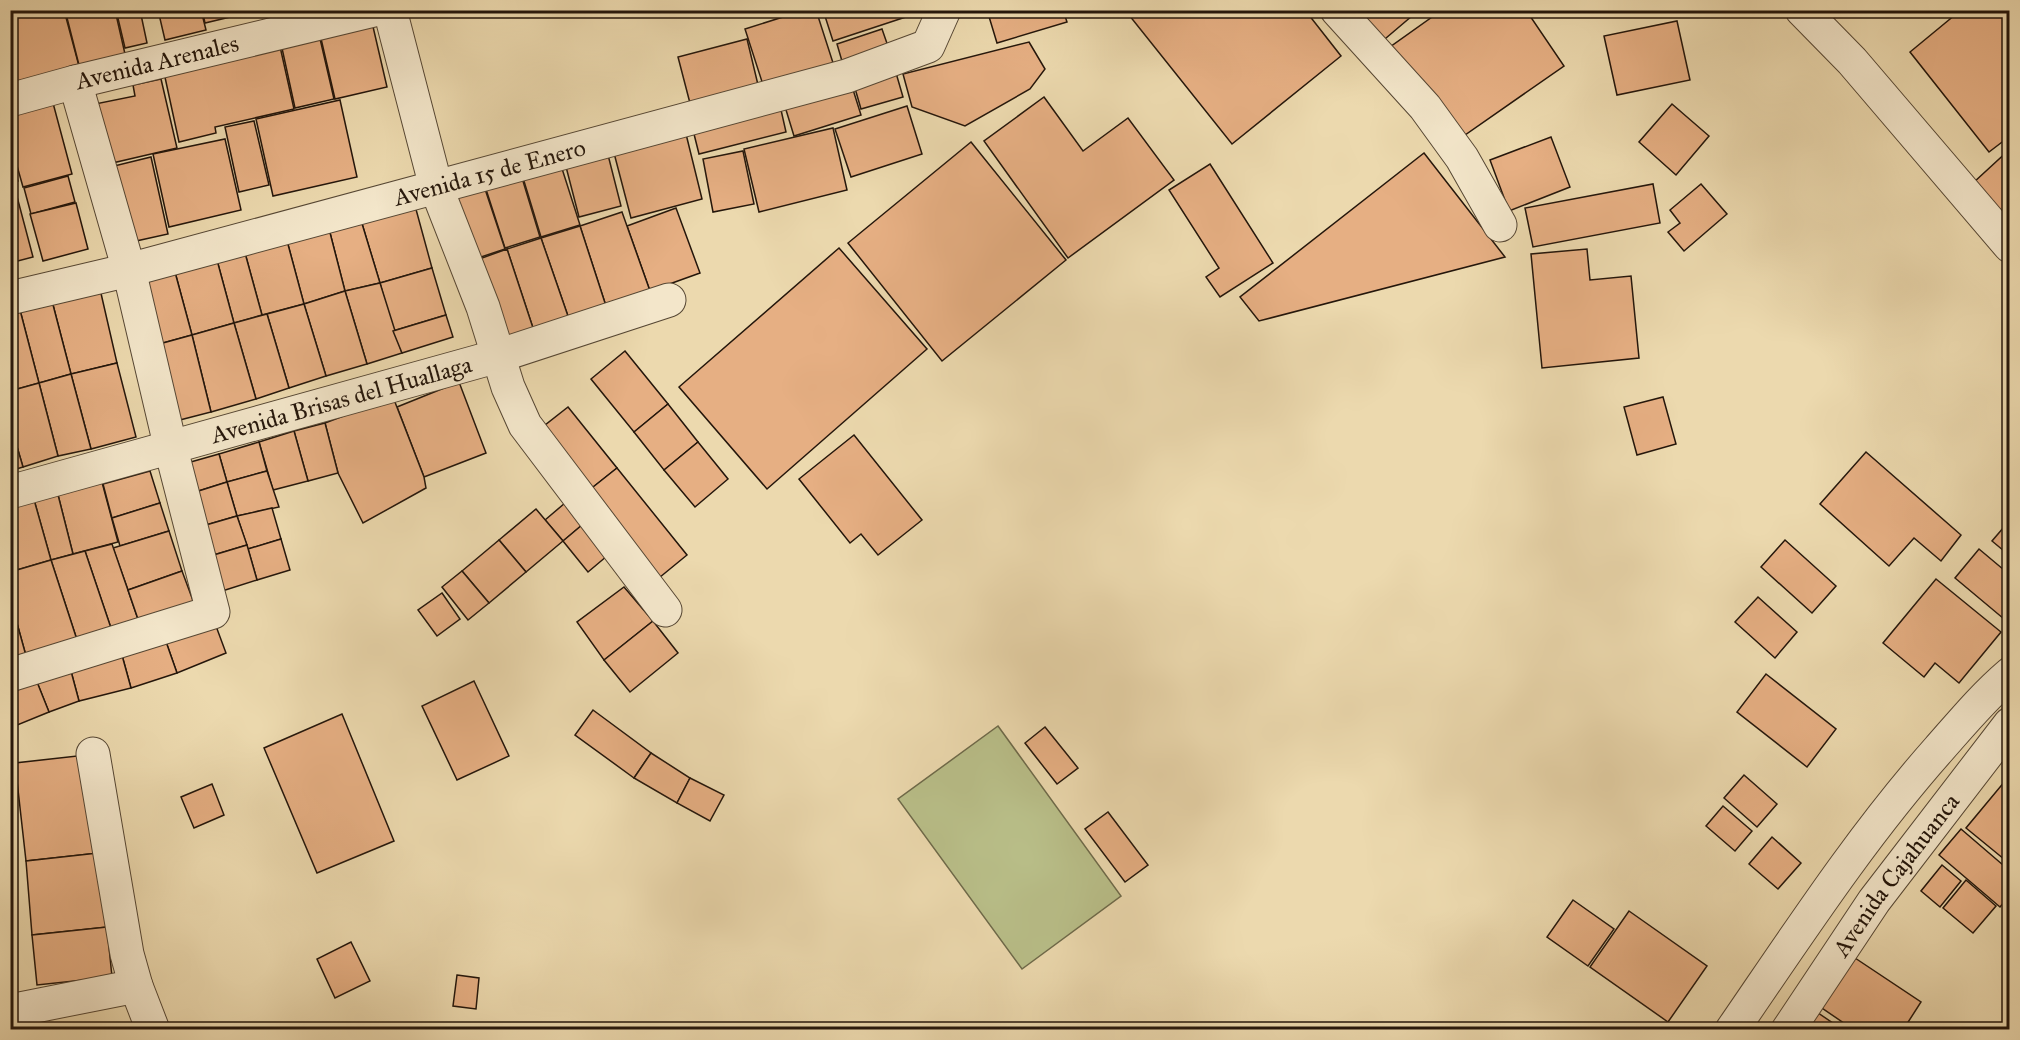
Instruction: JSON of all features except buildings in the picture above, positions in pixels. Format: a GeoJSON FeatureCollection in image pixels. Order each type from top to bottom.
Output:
{"type":"FeatureCollection","features":[{"type":"Feature","properties":{"kind":"street","name":"Avenida Arenales"},"geometry":{"type":"LineString","coordinates":[[10,100],[75,82],[374,10]]}},
{"type":"Feature","properties":{"kind":"street"},"geometry":{"type":"LineString","coordinates":[[390,10],[436,187],[483,307],[498,356],[525,425],[665,610]]}},
{"type":"Feature","properties":{"kind":"street","name":"Avenida 15 de Enero"},"geometry":{"type":"LineString","coordinates":[[10,298],[129,270],[847,76],[928,46],[944,10]]}},
{"type":"Feature","properties":{"kind":"street"},"geometry":{"type":"LineString","coordinates":[[1337,10],[1425,107],[1462,158],[1500,225]]}},
{"type":"Feature","properties":{"kind":"street"},"geometry":{"type":"LineString","coordinates":[[1802,10],[1852,61],[2010,246]]}},
{"type":"Feature","properties":{"kind":"street"},"geometry":{"type":"LineString","coordinates":[[10,675],[213,612],[171,449],[129,270],[75,82]]}},
{"type":"Feature","properties":{"kind":"street","name":"Avenida Brisas del Huallaga"},"geometry":{"type":"LineString","coordinates":[[10,492],[171,449],[498,356],[669,300]]}},
{"type":"Feature","properties":{"kind":"street"},"geometry":{"type":"LineString","coordinates":[[1732,1029],[1859,846],[1988,692],[2010,674]]}},
{"type":"Feature","properties":{"kind":"street","name":"Avenida Cajahuanca"},"geometry":{"type":"LineString","coordinates":[[1788,1029],[1874,902],[2010,724]]}},
{"type":"Feature","properties":{"kind":"street"},"geometry":{"type":"LineString","coordinates":[[93,754],[123,932],[136,986],[153,1029]]}},
{"type":"Feature","properties":{"kind":"street"},"geometry":{"type":"LineString","coordinates":[[31,1015],[136,986]]}},
{"type":"Feature","properties":{"kind":"green space"},"geometry":{"type":"Polygon","coordinates":[[[998,726],[1121,896],[1022,969],[898,799],[998,726]]]}}]}
